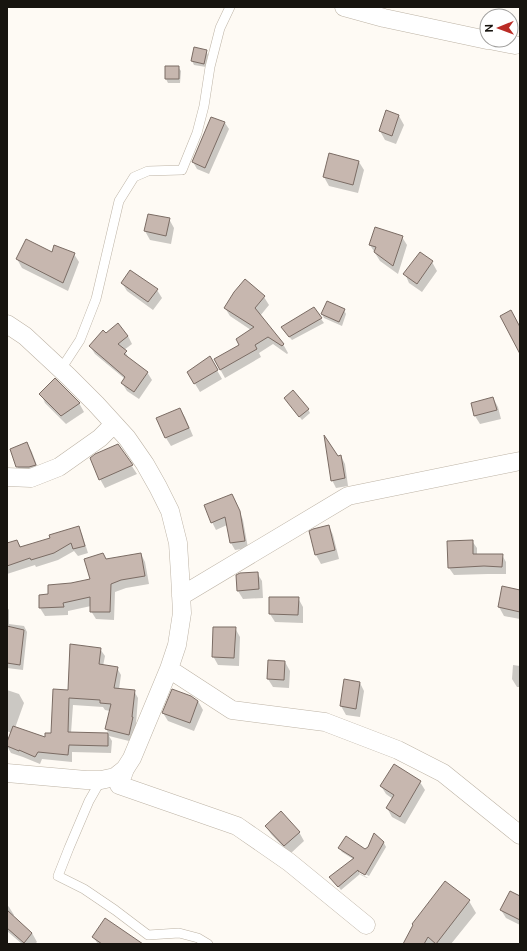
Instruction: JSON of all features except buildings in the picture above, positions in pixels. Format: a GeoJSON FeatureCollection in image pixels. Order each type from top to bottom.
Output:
{"type":"FeatureCollection","features":[{"type":"Feature","properties":{"kind":"street"},"geometry":{"type":"LineString","coordinates":[[344,7],[384,18],[479,38]]}},
{"type":"Feature","properties":{"kind":"street"},"geometry":{"type":"LineString","coordinates":[[7,324],[24,336],[60,368],[127,438],[145,464],[170,511],[178,543],[182,613],[177,646],[132,758],[125,769],[119,785],[237,826],[289,862],[366,925]]}},
{"type":"Feature","properties":{"kind":"street"},"geometry":{"type":"LineString","coordinates":[[7,477],[31,478],[59,466],[100,438],[114,424]]}},
{"type":"Feature","properties":{"kind":"street"},"geometry":{"type":"LineString","coordinates":[[181,596],[348,496],[520,461]]}},
{"type":"Feature","properties":{"kind":"street"},"geometry":{"type":"LineString","coordinates":[[169,669],[232,710],[325,722],[398,750],[443,773],[520,835]]}},
{"type":"Feature","properties":{"kind":"street"},"geometry":{"type":"LineString","coordinates":[[7,773],[101,780],[114,777],[125,769]]}},
{"type":"Feature","properties":{"kind":"lane"},"geometry":{"type":"LineString","coordinates":[[60,368],[66,363],[80,340],[96,299],[119,201],[134,177],[148,171],[182,170],[197,132],[204,106],[210,67],[220,28],[230,7]]}},
{"type":"Feature","properties":{"kind":"lane"},"geometry":{"type":"LineString","coordinates":[[101,780],[89,801],[58,876],[84,889],[148,935],[179,933],[198,938],[208,944]]}}]}
